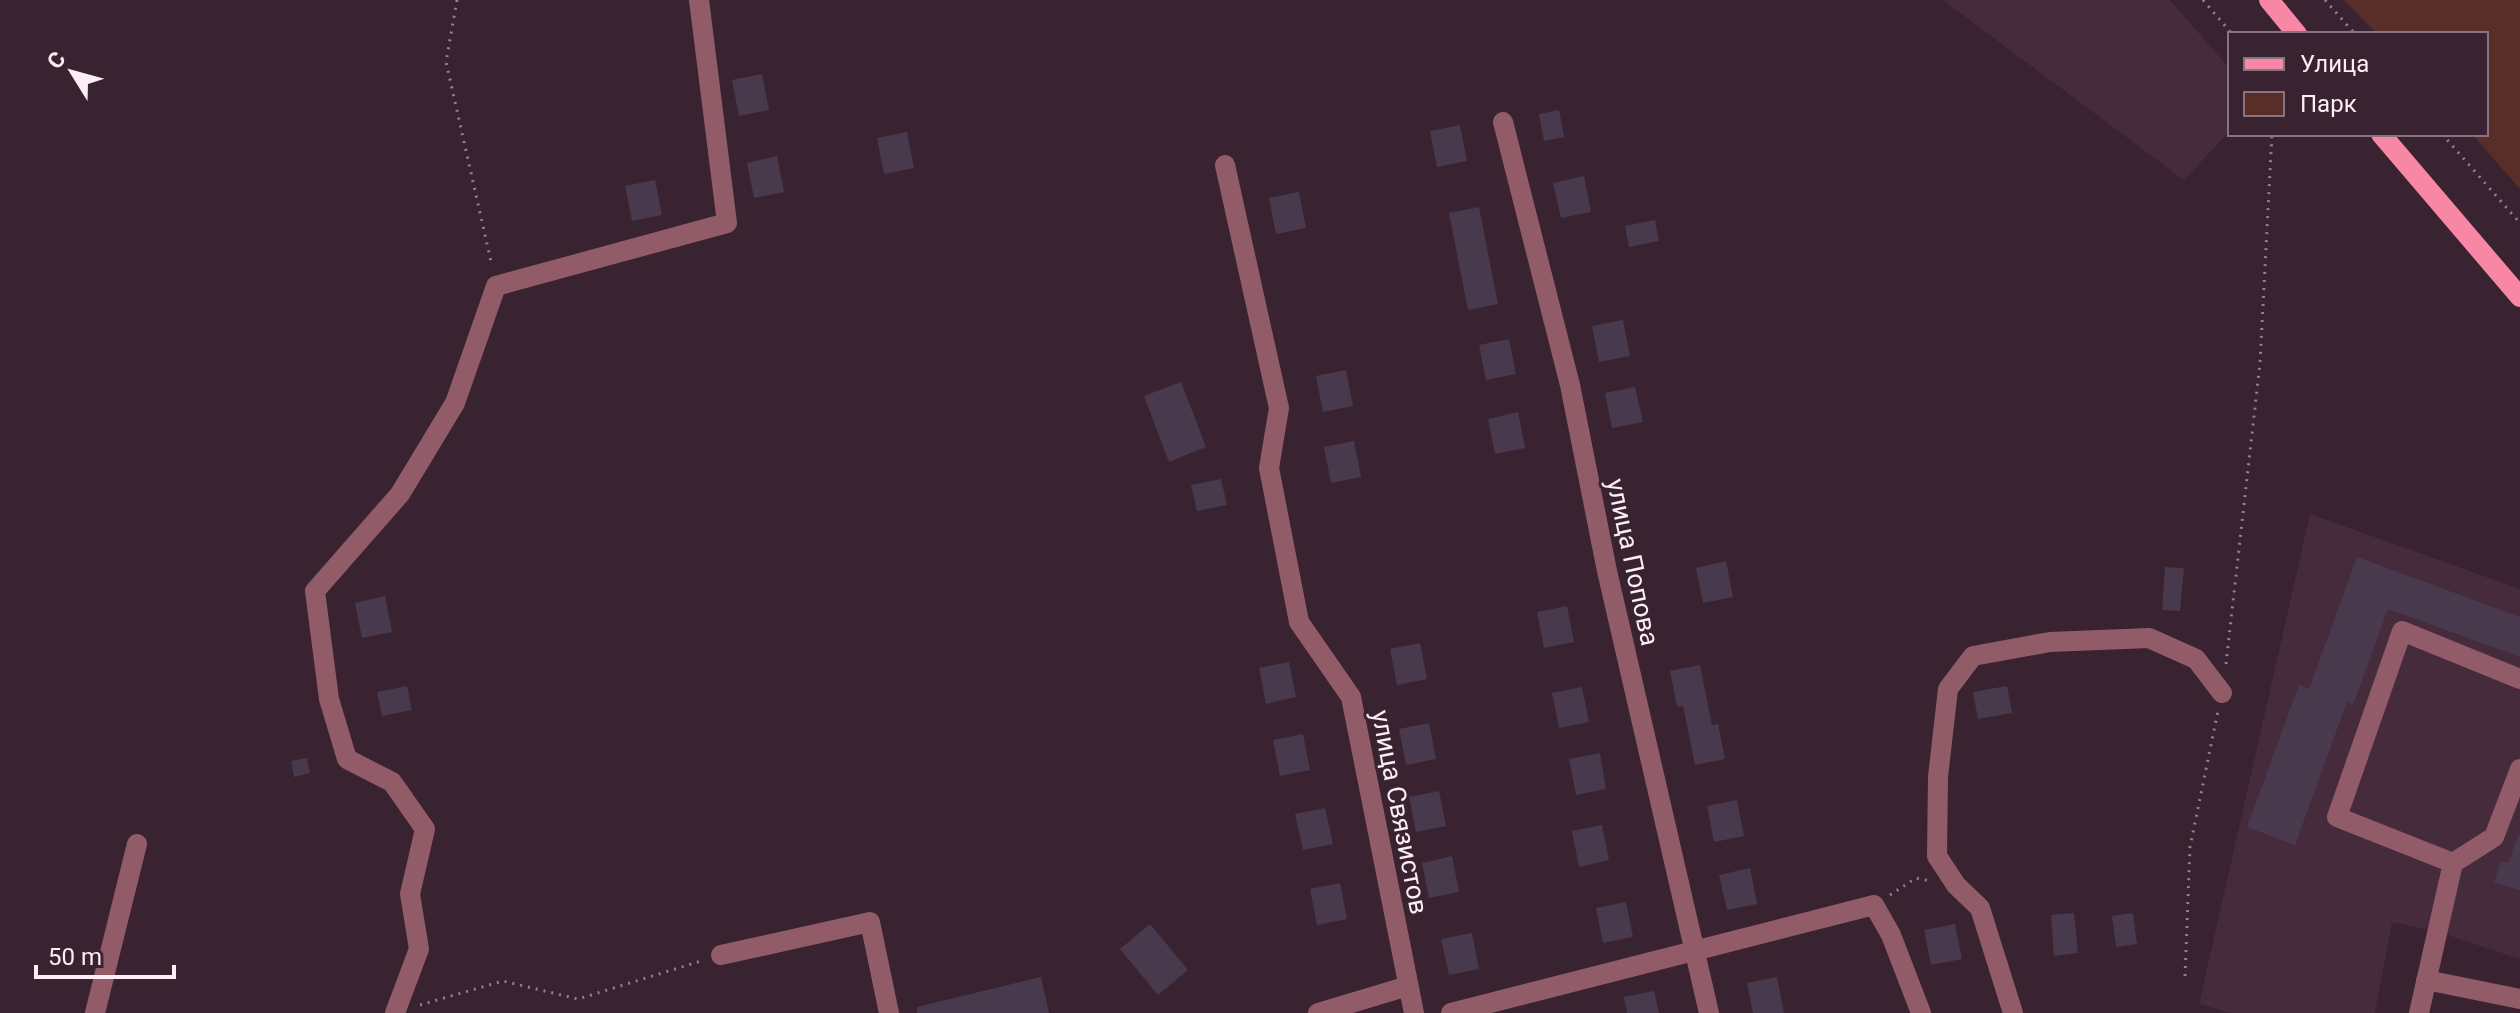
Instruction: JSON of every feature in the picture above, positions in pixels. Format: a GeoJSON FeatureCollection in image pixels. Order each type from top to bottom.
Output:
{"type":"FeatureCollection","features":[{"type":"Feature","properties":{"kind":"main road"},"geometry":{"type":"LineString","coordinates":[[2269,0],[2295,32]]}},
{"type":"Feature","properties":{"kind":"main road"},"geometry":{"type":"LineString","coordinates":[[2383,136],[2520,297]]}},
{"type":"Feature","properties":{"kind":"street"},"geometry":{"type":"LineString","coordinates":[[396,1012],[419,949],[410,894],[425,829],[392,782],[347,759],[329,699],[315,591],[400,494],[455,403],[496,286],[727,223],[699,0]]}},
{"type":"Feature","properties":{"kind":"street","name":"улица Попова"},"geometry":{"type":"LineString","coordinates":[[1503,122],[1570,385],[1607,571],[1709,1013]]}},
{"type":"Feature","properties":{"kind":"street","name":"улица Связистов"},"geometry":{"type":"LineString","coordinates":[[1225,165],[1279,408],[1269,468],[1299,622],[1351,697],[1414,1013]]}},
{"type":"Feature","properties":{"kind":"street"},"geometry":{"type":"LineString","coordinates":[[2453,863],[2337,817],[2402,631],[2520,679]]}},
{"type":"Feature","properties":{"kind":"street"},"geometry":{"type":"LineString","coordinates":[[2013,1013],[1980,908],[1956,885],[1937,856],[1938,777],[1948,689],[1973,656],[2050,642],[2149,638],[2196,659],[2222,693]]}},
{"type":"Feature","properties":{"kind":"street"},"geometry":{"type":"LineString","coordinates":[[2419,1013],[2453,863],[2494,837],[2520,769]]}},
{"type":"Feature","properties":{"kind":"street"},"geometry":{"type":"LineString","coordinates":[[95,1013],[137,844]]}},
{"type":"Feature","properties":{"kind":"street"},"geometry":{"type":"LineString","coordinates":[[1451,1013],[1874,905],[1891,935],[1921,1013]]}},
{"type":"Feature","properties":{"kind":"street"},"geometry":{"type":"LineString","coordinates":[[721,955],[870,922],[889,1013]]}},
{"type":"Feature","properties":{"kind":"street"},"geometry":{"type":"LineString","coordinates":[[2426,980],[2520,999]]}},
{"type":"Feature","properties":{"kind":"street"},"geometry":{"type":"LineString","coordinates":[[1318,1013],[1408,986]]}},
{"type":"Feature","properties":{"kind":"path"},"geometry":{"type":"LineString","coordinates":[[457,0],[446,62],[496,286]]}},
{"type":"Feature","properties":{"kind":"path"},"geometry":{"type":"LineString","coordinates":[[2203,0],[2230,32]]}},
{"type":"Feature","properties":{"kind":"path"},"geometry":{"type":"LineString","coordinates":[[2325,0],[2353,32]]}},
{"type":"Feature","properties":{"kind":"path"},"geometry":{"type":"LineString","coordinates":[[2185,976],[2190,847],[2222,693],[2260,363],[2272,136]]}},
{"type":"Feature","properties":{"kind":"path"},"geometry":{"type":"LineString","coordinates":[[2444,136],[2520,223]]}},
{"type":"Feature","properties":{"kind":"path"},"geometry":{"type":"LineString","coordinates":[[1874,905],[1916,878],[1956,885]]}},
{"type":"Feature","properties":{"kind":"path"},"geometry":{"type":"LineString","coordinates":[[396,1012],[503,981],[578,999],[721,955]]}},
{"type":"Feature","properties":{"kind":"shaded area"},"geometry":{"type":"Polygon","coordinates":[[[1943,0],[2170,0],[2228,67],[2228,133],[2184,180],[1943,0]]]}},
{"type":"Feature","properties":{"kind":"shaded area"},"geometry":{"type":"Polygon","coordinates":[[[2310,514],[2520,589],[2520,959],[2436,931],[2392,922],[2375,1013],[2232,1013],[2199,1004],[2310,514]]]}},
{"type":"Feature","properties":{"kind":"green space"},"geometry":{"type":"Polygon","coordinates":[[[2344,0],[2520,0],[2520,189],[2474,136],[2488,136],[2488,32],[2375,32],[2344,0]]]}},
{"type":"Feature","properties":{"kind":"building"},"geometry":{"type":"Polygon","coordinates":[[[762,74],[769,110],[739,116],[732,80],[762,74]]]}},
{"type":"Feature","properties":{"kind":"building"},"geometry":{"type":"Polygon","coordinates":[[[1559,110],[1564,137],[1544,141],[1539,114],[1559,110]]]}},
{"type":"Feature","properties":{"kind":"building"},"geometry":{"type":"Polygon","coordinates":[[[1460,125],[1467,161],[1437,167],[1430,131],[1460,125]]]}},
{"type":"Feature","properties":{"kind":"building"},"geometry":{"type":"Polygon","coordinates":[[[907,132],[914,168],[884,174],[877,138],[907,132]]]}},
{"type":"Feature","properties":{"kind":"building"},"geometry":{"type":"Polygon","coordinates":[[[777,156],[784,192],[754,198],[747,163],[777,156]]]}},
{"type":"Feature","properties":{"kind":"building"},"geometry":{"type":"Polygon","coordinates":[[[1584,176],[1591,212],[1561,218],[1553,183],[1584,176]]]}},
{"type":"Feature","properties":{"kind":"building"},"geometry":{"type":"Polygon","coordinates":[[[655,180],[662,215],[632,221],[625,186],[655,180]]]}},
{"type":"Feature","properties":{"kind":"building"},"geometry":{"type":"Polygon","coordinates":[[[1299,192],[1306,228],[1276,234],[1269,198],[1299,192]]]}},
{"type":"Feature","properties":{"kind":"building"},"geometry":{"type":"Polygon","coordinates":[[[1479,207],[1498,304],[1468,310],[1449,213],[1479,207]]]}},
{"type":"Feature","properties":{"kind":"building"},"geometry":{"type":"Polygon","coordinates":[[[1655,220],[1659,241],[1629,247],[1625,226],[1655,220]]]}},
{"type":"Feature","properties":{"kind":"building"},"geometry":{"type":"Polygon","coordinates":[[[1623,320],[1630,356],[1599,362],[1592,326],[1623,320]]]}},
{"type":"Feature","properties":{"kind":"building"},"geometry":{"type":"Polygon","coordinates":[[[1509,339],[1516,374],[1486,380],[1479,345],[1509,339]]]}},
{"type":"Feature","properties":{"kind":"building"},"geometry":{"type":"Polygon","coordinates":[[[1346,370],[1353,406],[1323,412],[1316,376],[1346,370]]]}},
{"type":"Feature","properties":{"kind":"building"},"geometry":{"type":"Polygon","coordinates":[[[1181,382],[1206,447],[1169,462],[1144,396],[1181,382]]]}},
{"type":"Feature","properties":{"kind":"building"},"geometry":{"type":"Polygon","coordinates":[[[1635,387],[1643,422],[1612,428],[1605,393],[1635,387]]]}},
{"type":"Feature","properties":{"kind":"building"},"geometry":{"type":"Polygon","coordinates":[[[1518,412],[1525,448],[1495,454],[1488,419],[1518,412]]]}},
{"type":"Feature","properties":{"kind":"building"},"geometry":{"type":"Polygon","coordinates":[[[1354,441],[1361,477],[1331,483],[1324,447],[1354,441]]]}},
{"type":"Feature","properties":{"kind":"building"},"geometry":{"type":"Polygon","coordinates":[[[1221,479],[1227,505],[1197,511],[1191,485],[1221,479]]]}},
{"type":"Feature","properties":{"kind":"building"},"geometry":{"type":"Polygon","coordinates":[[[2357,557],[2520,617],[2520,657],[2388,609],[2353,705],[2347,702],[2295,845],[2247,827],[2299,685],[2309,689],[2357,557]]]}},
{"type":"Feature","properties":{"kind":"building"},"geometry":{"type":"Polygon","coordinates":[[[1726,561],[1733,597],[1703,603],[1696,568],[1726,561]]]}},
{"type":"Feature","properties":{"kind":"building"},"geometry":{"type":"Polygon","coordinates":[[[2165,567],[2184,568],[2180,611],[2162,610],[2165,567]]]}},
{"type":"Feature","properties":{"kind":"building"},"geometry":{"type":"Polygon","coordinates":[[[385,596],[392,632],[362,638],[355,603],[385,596]]]}},
{"type":"Feature","properties":{"kind":"building"},"geometry":{"type":"Polygon","coordinates":[[[1567,606],[1574,642],[1544,648],[1537,612],[1567,606]]]}},
{"type":"Feature","properties":{"kind":"building"},"geometry":{"type":"Polygon","coordinates":[[[1420,643],[1427,679],[1397,685],[1390,649],[1420,643]]]}},
{"type":"Feature","properties":{"kind":"building"},"geometry":{"type":"Polygon","coordinates":[[[1289,662],[1296,697],[1266,704],[1259,668],[1289,662]]]}},
{"type":"Feature","properties":{"kind":"building"},"geometry":{"type":"Polygon","coordinates":[[[1700,665],[1712,725],[1718,724],[1725,759],[1695,765],[1683,706],[1677,707],[1670,671],[1700,665]]]}},
{"type":"Feature","properties":{"kind":"building"},"geometry":{"type":"Polygon","coordinates":[[[407,686],[412,710],[382,716],[377,692],[407,686]]]}},
{"type":"Feature","properties":{"kind":"building"},"geometry":{"type":"Polygon","coordinates":[[[2007,686],[2012,713],[1978,719],[1973,692],[2007,686]]]}},
{"type":"Feature","properties":{"kind":"building"},"geometry":{"type":"Polygon","coordinates":[[[1582,687],[1589,722],[1559,728],[1552,693],[1582,687]]]}},
{"type":"Feature","properties":{"kind":"building"},"geometry":{"type":"Polygon","coordinates":[[[1429,723],[1436,759],[1406,765],[1399,729],[1429,723]]]}},
{"type":"Feature","properties":{"kind":"building"},"geometry":{"type":"Polygon","coordinates":[[[1303,734],[1310,770],[1280,776],[1273,740],[1303,734]]]}},
{"type":"Feature","properties":{"kind":"building"},"geometry":{"type":"Polygon","coordinates":[[[1600,753],[1606,789],[1576,795],[1569,759],[1600,753]]]}},
{"type":"Feature","properties":{"kind":"building"},"geometry":{"type":"Polygon","coordinates":[[[307,758],[310,773],[294,777],[291,761],[307,758]]]}},
{"type":"Feature","properties":{"kind":"building"},"geometry":{"type":"Polygon","coordinates":[[[1439,791],[1446,826],[1416,832],[1409,797],[1439,791]]]}},
{"type":"Feature","properties":{"kind":"building"},"geometry":{"type":"Polygon","coordinates":[[[1737,800],[1744,836],[1714,842],[1707,806],[1737,800]]]}},
{"type":"Feature","properties":{"kind":"building"},"geometry":{"type":"Polygon","coordinates":[[[1325,808],[1333,844],[1303,850],[1295,814],[1325,808]]]}},
{"type":"Feature","properties":{"kind":"building"},"geometry":{"type":"Polygon","coordinates":[[[1602,825],[1609,860],[1579,867],[1572,831],[1602,825]]]}},
{"type":"Feature","properties":{"kind":"building"},"geometry":{"type":"Polygon","coordinates":[[[2518,836],[2520,890],[2494,882],[2501,861],[2508,863],[2518,836]]]}},
{"type":"Feature","properties":{"kind":"building"},"geometry":{"type":"Polygon","coordinates":[[[1452,856],[1459,892],[1429,898],[1422,863],[1452,856]]]}},
{"type":"Feature","properties":{"kind":"building"},"geometry":{"type":"Polygon","coordinates":[[[1750,868],[1757,904],[1727,910],[1719,875],[1750,868]]]}},
{"type":"Feature","properties":{"kind":"building"},"geometry":{"type":"Polygon","coordinates":[[[1340,883],[1347,919],[1317,925],[1310,889],[1340,883]]]}},
{"type":"Feature","properties":{"kind":"building"},"geometry":{"type":"Polygon","coordinates":[[[1626,902],[1633,937],[1603,943],[1596,908],[1626,902]]]}},
{"type":"Feature","properties":{"kind":"building"},"geometry":{"type":"Polygon","coordinates":[[[2074,913],[2078,953],[2054,956],[2051,915],[2074,913]]]}},
{"type":"Feature","properties":{"kind":"building"},"geometry":{"type":"Polygon","coordinates":[[[2133,913],[2137,944],[2116,947],[2112,916],[2133,913]]]}},
{"type":"Feature","properties":{"kind":"building"},"geometry":{"type":"Polygon","coordinates":[[[1150,924],[1188,970],[1158,995],[1120,949],[1150,924]]]}},
{"type":"Feature","properties":{"kind":"building"},"geometry":{"type":"Polygon","coordinates":[[[1955,924],[1962,959],[1931,965],[1924,930],[1955,924]]]}},
{"type":"Feature","properties":{"kind":"building"},"geometry":{"type":"Polygon","coordinates":[[[1472,933],[1479,969],[1449,975],[1441,939],[1472,933]]]}},
{"type":"Feature","properties":{"kind":"building"},"geometry":{"type":"Polygon","coordinates":[[[1041,977],[1049,1013],[917,1013],[917,1007],[1041,977]]]}},
{"type":"Feature","properties":{"kind":"building"},"geometry":{"type":"Polygon","coordinates":[[[1777,977],[1784,1013],[1753,1013],[1747,983],[1777,977]]]}},
{"type":"Feature","properties":{"kind":"building"},"geometry":{"type":"Polygon","coordinates":[[[1654,991],[1659,1013],[1627,1013],[1624,997],[1654,991]]]}}]}
